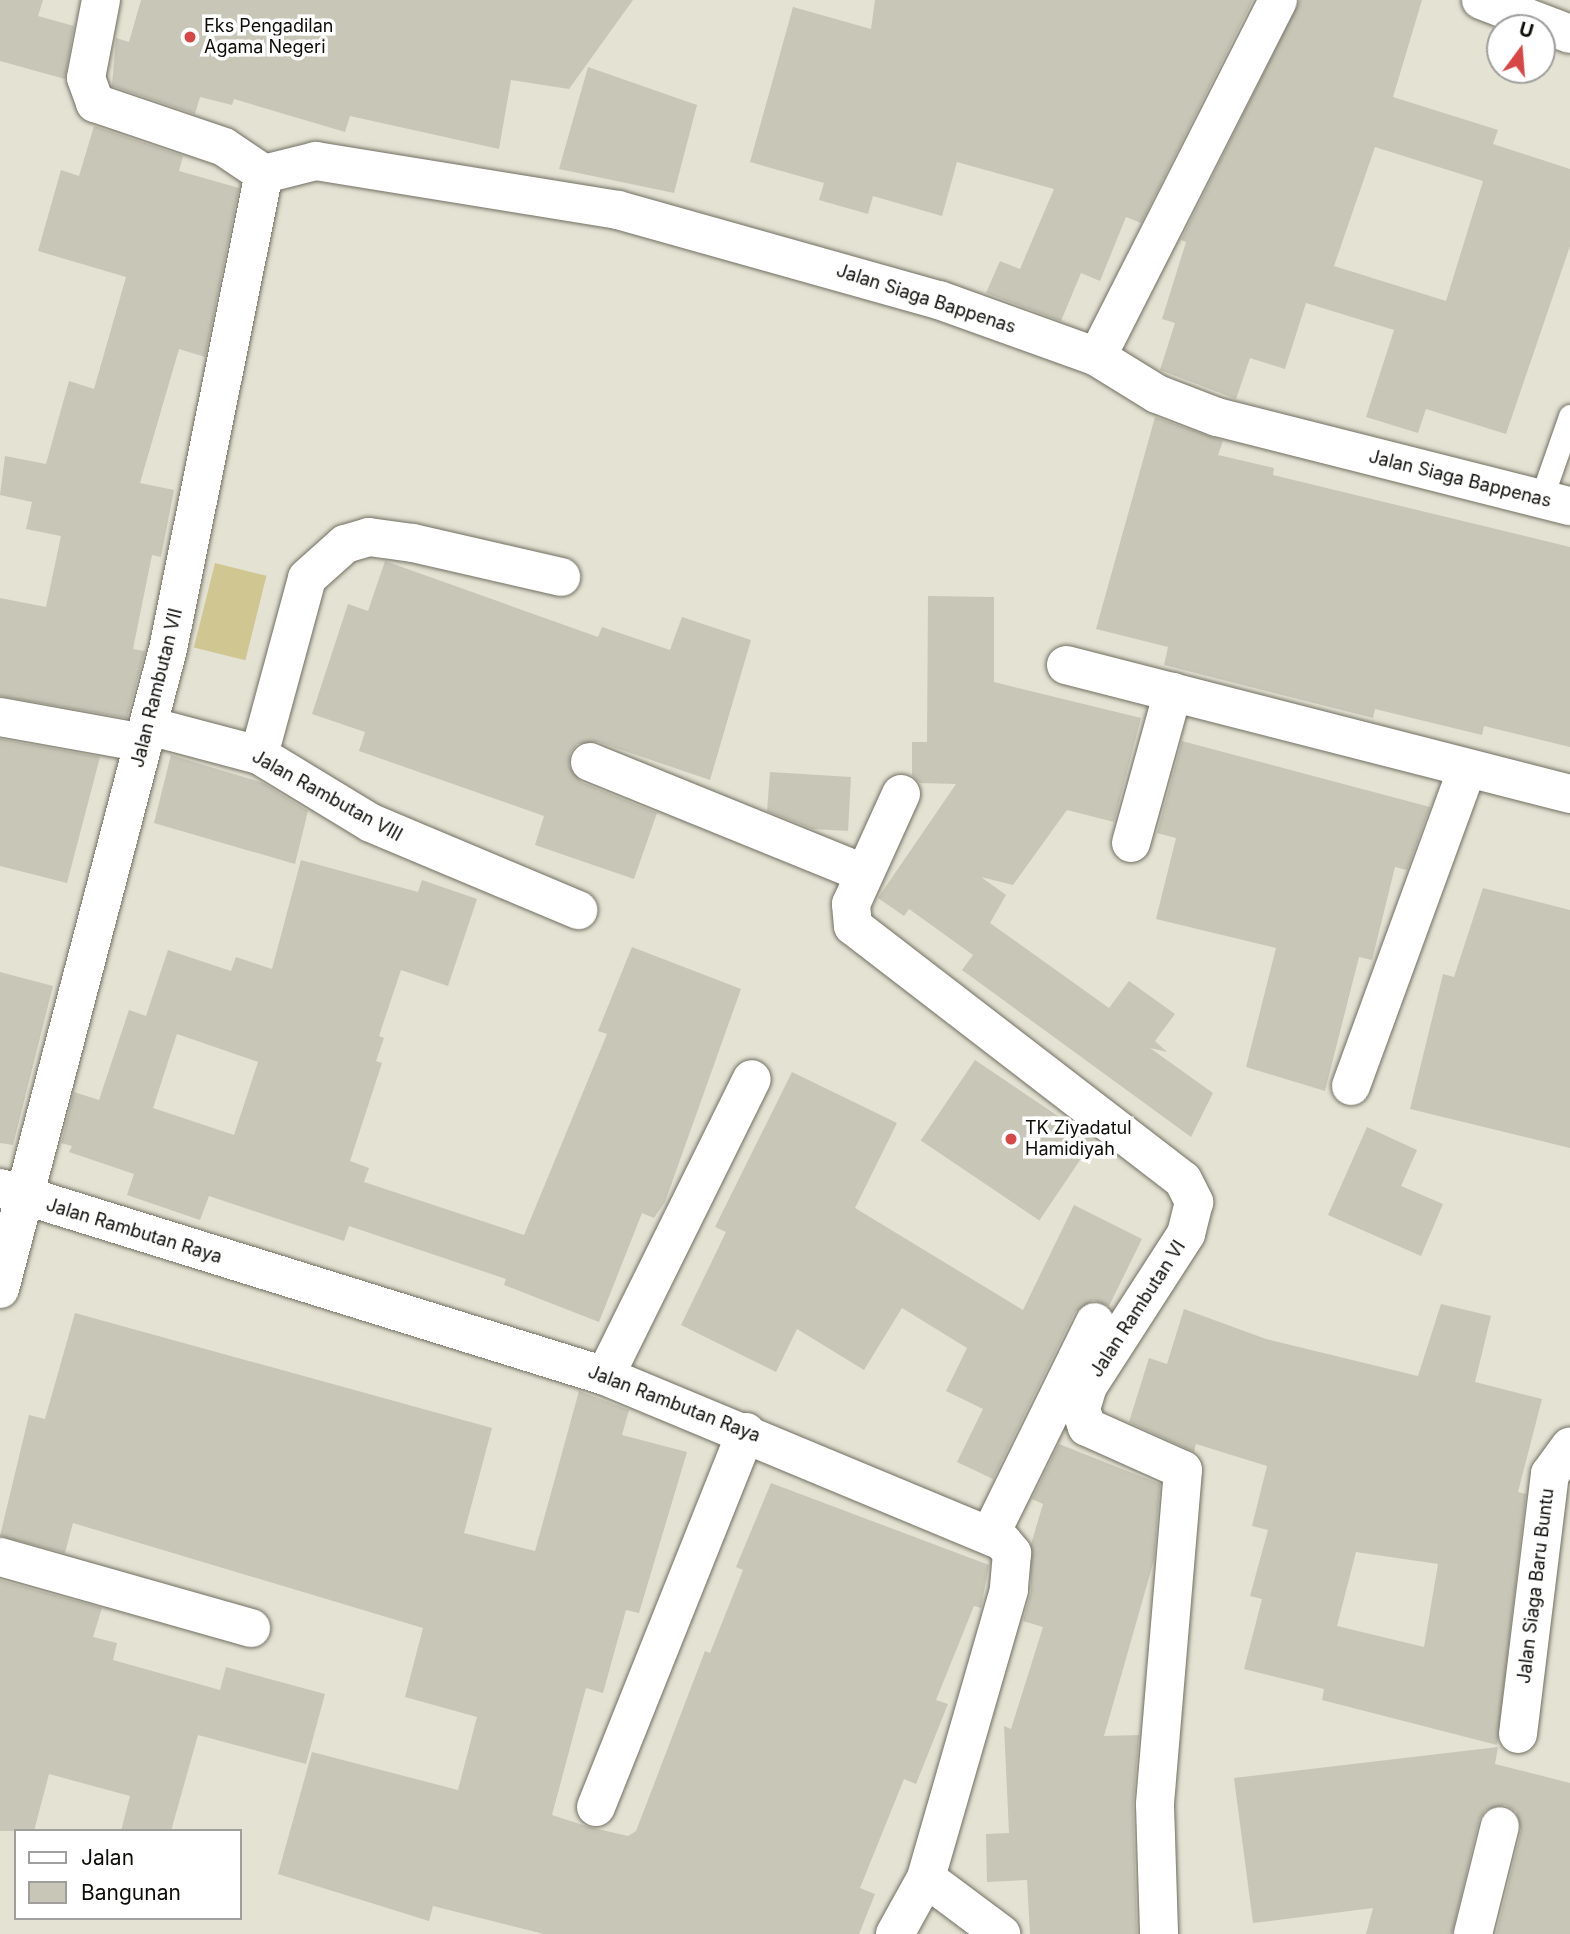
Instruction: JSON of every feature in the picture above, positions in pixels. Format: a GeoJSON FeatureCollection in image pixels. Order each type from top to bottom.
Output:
{"type":"FeatureCollection","features":[{"type":"Feature","properties":{"kind":"street"},"geometry":{"type":"LineString","coordinates":[[101,0],[86,78],[95,103],[224,147],[264,174]]}},
{"type":"Feature","properties":{"kind":"street"},"geometry":{"type":"LineString","coordinates":[[1097,357],[1278,0]]}},
{"type":"Feature","properties":{"kind":"street"},"geometry":{"type":"LineString","coordinates":[[1481,0],[1570,34]]}},
{"type":"Feature","properties":{"kind":"street","name":"Jalan Siaga Bappenas"},"geometry":{"type":"LineString","coordinates":[[264,174],[316,161],[618,210],[939,300],[1097,357],[1157,394],[1217,417],[1556,503]]}},
{"type":"Feature","properties":{"kind":"street","name":"Jalan Rambutan VII"},"geometry":{"type":"LineString","coordinates":[[0,1289],[13,1192],[146,735],[264,174]]}},
{"type":"Feature","properties":{"kind":"street"},"geometry":{"type":"LineString","coordinates":[[260,755],[307,578],[345,544],[369,537],[413,543],[561,577]]}},
{"type":"Feature","properties":{"kind":"street"},"geometry":{"type":"LineString","coordinates":[[1066,666],[1570,793]]}},
{"type":"Feature","properties":{"kind":"street"},"geometry":{"type":"LineString","coordinates":[[1131,843],[1173,692]]}},
{"type":"Feature","properties":{"kind":"street","name":"Jalan Rambutan VIII"},"geometry":{"type":"LineString","coordinates":[[0,717],[146,735],[260,755],[371,823],[578,909]]}},
{"type":"Feature","properties":{"kind":"street"},"geometry":{"type":"LineString","coordinates":[[590,762],[863,873]]}},
{"type":"Feature","properties":{"kind":"street"},"geometry":{"type":"LineString","coordinates":[[1351,1086],[1467,769]]}},
{"type":"Feature","properties":{"kind":"street","name":"Jalan Rambutan VI"},"geometry":{"type":"LineString","coordinates":[[901,794],[850,904],[853,926],[1183,1180],[1194,1202],[1186,1234],[1088,1386],[1081,1409],[1087,1427],[1183,1470],[1155,1805],[1159,1934]]}},
{"type":"Feature","properties":{"kind":"street"},"geometry":{"type":"LineString","coordinates":[[605,1376],[752,1079]]}},
{"type":"Feature","properties":{"kind":"street","name":"Jalan Rambutan Raya"},"geometry":{"type":"LineString","coordinates":[[13,1192],[605,1376],[990,1533],[1012,1553],[1009,1590],[926,1878],[895,1934]]}},
{"type":"Feature","properties":{"kind":"street"},"geometry":{"type":"LineString","coordinates":[[990,1533],[1095,1322]]}},
{"type":"Feature","properties":{"kind":"street"},"geometry":{"type":"LineString","coordinates":[[596,1807],[746,1432]]}},
{"type":"Feature","properties":{"kind":"street","name":"Jalan Siaga Baru Buntu"},"geometry":{"type":"LineString","coordinates":[[1518,1734],[1550,1474],[1570,1446]]}},
{"type":"Feature","properties":{"kind":"street"},"geometry":{"type":"LineString","coordinates":[[0,1558],[251,1628]]}},
{"type":"Feature","properties":{"kind":"street"},"geometry":{"type":"LineString","coordinates":[[1473,1934],[1500,1826]]}},
{"type":"Feature","properties":{"kind":"street"},"geometry":{"type":"LineString","coordinates":[[926,1878],[1001,1934]]}},
{"type":"Feature","properties":{"kind":"lane"},"geometry":{"type":"LineString","coordinates":[[1556,503],[1570,416]]}},
{"type":"Feature","properties":{"kind":"shaded area"},"geometry":{"type":"Polygon","coordinates":[[[215,563],[266,576],[245,660],[194,647],[215,563]]]}},
{"type":"Feature","properties":{"kind":"building"},"geometry":{"type":"Polygon","coordinates":[[[0,0],[43,0],[38,16],[74,26],[65,79],[0,61],[0,0]]]}},
{"type":"Feature","properties":{"kind":"building"},"geometry":{"type":"Polygon","coordinates":[[[141,0],[633,0],[569,89],[511,80],[499,149],[350,116],[345,132],[234,99],[232,105],[200,97],[195,114],[112,86],[116,38],[129,42],[141,0]]]}},
{"type":"Feature","properties":{"kind":"building"},"geometry":{"type":"Polygon","coordinates":[[[875,0],[1253,0],[1141,223],[1126,217],[1100,281],[1081,273],[1061,321],[986,293],[1000,261],[1020,269],[1054,189],[957,162],[942,216],[873,196],[868,214],[819,200],[824,183],[750,162],[793,7],[871,29],[875,0]]]}},
{"type":"Feature","properties":{"kind":"building"},"geometry":{"type":"Polygon","coordinates":[[[1300,0],[1422,0],[1393,97],[1498,130],[1493,144],[1570,169],[1570,246],[1506,434],[1426,409],[1418,433],[1366,417],[1394,330],[1306,303],[1285,369],[1250,358],[1236,399],[1160,370],[1175,323],[1162,319],[1186,242],[1181,240],[1300,0]],[[1375,147],[1334,266],[1446,301],[1483,181],[1375,147]]]}},
{"type":"Feature","properties":{"kind":"building"},"geometry":{"type":"Polygon","coordinates":[[[588,67],[697,105],[674,193],[559,169],[588,67]]]}},
{"type":"Feature","properties":{"kind":"building"},"geometry":{"type":"Polygon","coordinates":[[[94,126],[183,156],[179,171],[239,188],[205,357],[179,349],[140,483],[174,490],[161,557],[152,555],[133,649],[145,651],[127,718],[0,696],[0,598],[46,607],[61,536],[26,529],[32,502],[0,495],[5,456],[46,464],[69,381],[94,389],[126,277],[38,251],[61,170],[79,176],[94,126]]]}},
{"type":"Feature","properties":{"kind":"building"},"geometry":{"type":"Polygon","coordinates":[[[1155,417],[1223,441],[1218,455],[1274,468],[1273,475],[1570,547],[1570,747],[1484,726],[1482,735],[1375,709],[1373,718],[1164,665],[1168,647],[1096,629],[1155,417]]]}},
{"type":"Feature","properties":{"kind":"building"},"geometry":{"type":"Polygon","coordinates":[[[385,561],[598,637],[602,627],[670,650],[682,617],[751,640],[710,780],[598,742],[577,744],[570,753],[569,766],[581,782],[657,813],[634,879],[535,845],[544,816],[359,751],[365,732],[312,714],[348,604],[368,611],[385,561]]]}},
{"type":"Feature","properties":{"kind":"building"},"geometry":{"type":"Polygon","coordinates":[[[928,596],[994,597],[994,682],[1141,718],[1114,822],[1067,810],[1013,885],[981,877],[1006,895],[990,923],[1109,1008],[1129,981],[1175,1014],[1155,1041],[1167,1052],[1150,1048],[1213,1093],[1191,1137],[962,970],[973,955],[909,909],[904,916],[878,898],[956,784],[920,783],[912,775],[912,742],[927,742],[928,596]]]}},
{"type":"Feature","properties":{"kind":"building"},"geometry":{"type":"Polygon","coordinates":[[[0,739],[100,757],[67,883],[0,866],[0,739]]]}},
{"type":"Feature","properties":{"kind":"building"},"geometry":{"type":"Polygon","coordinates":[[[1182,741],[1430,807],[1407,870],[1395,867],[1372,960],[1359,957],[1325,1091],[1246,1067],[1276,948],[1156,919],[1176,838],[1157,833],[1182,741]]]}},
{"type":"Feature","properties":{"kind":"building"},"geometry":{"type":"Polygon","coordinates":[[[171,755],[263,783],[308,811],[295,864],[154,823],[171,755]]]}},
{"type":"Feature","properties":{"kind":"building"},"geometry":{"type":"Polygon","coordinates":[[[770,772],[851,777],[848,831],[813,829],[767,811],[770,772]]]}},
{"type":"Feature","properties":{"kind":"building"},"geometry":{"type":"Polygon","coordinates":[[[301,860],[418,892],[422,880],[477,899],[448,986],[401,970],[379,1036],[384,1038],[376,1061],[382,1063],[350,1161],[369,1168],[364,1182],[524,1235],[607,1034],[598,1031],[632,947],[741,989],[665,1202],[654,1218],[642,1213],[599,1322],[504,1285],[506,1279],[349,1226],[344,1241],[209,1196],[200,1220],[127,1195],[134,1174],[69,1152],[72,1146],[61,1143],[74,1092],[99,1100],[129,1010],[146,1016],[168,950],[231,971],[236,957],[272,969],[301,860]],[[177,1034],[153,1108],[234,1135],[258,1062],[177,1034]]]}},
{"type":"Feature","properties":{"kind":"building"},"geometry":{"type":"Polygon","coordinates":[[[1483,888],[1570,910],[1570,1148],[1410,1109],[1443,974],[1454,977],[1483,888]]]}},
{"type":"Feature","properties":{"kind":"building"},"geometry":{"type":"Polygon","coordinates":[[[0,972],[53,986],[13,1145],[0,1143],[0,972]]]}},
{"type":"Feature","properties":{"kind":"building","name":"TK Ziyadatul Hamidiyah"},"geometry":{"type":"Polygon","coordinates":[[[975,1060],[1094,1140],[1039,1220],[921,1140],[975,1060]]]}},
{"type":"Feature","properties":{"kind":"building"},"geometry":{"type":"Polygon","coordinates":[[[792,1072],[897,1123],[855,1208],[1023,1310],[1074,1205],[1142,1239],[1109,1306],[1093,1300],[1075,1312],[993,1479],[957,1462],[983,1409],[946,1391],[967,1348],[902,1308],[864,1370],[797,1329],[776,1372],[681,1325],[726,1232],[715,1227],[792,1072]]]}},
{"type":"Feature","properties":{"kind":"building"},"geometry":{"type":"Polygon","coordinates":[[[1367,1127],[1417,1150],[1401,1186],[1443,1204],[1421,1256],[1328,1215],[1367,1127]]]}},
{"type":"Feature","properties":{"kind":"building"},"geometry":{"type":"Polygon","coordinates":[[[1441,1304],[1491,1316],[1475,1382],[1542,1399],[1518,1492],[1526,1494],[1497,1745],[1322,1700],[1324,1689],[1244,1669],[1262,1599],[1250,1596],[1268,1530],[1252,1526],[1267,1466],[1196,1444],[1194,1452],[1129,1422],[1149,1358],[1167,1364],[1184,1309],[1266,1339],[1418,1376],[1441,1304]],[[1356,1552],[1337,1626],[1424,1647],[1438,1564],[1356,1552]]]}},
{"type":"Feature","properties":{"kind":"building"},"geometry":{"type":"Polygon","coordinates":[[[75,1313],[492,1428],[464,1533],[535,1551],[579,1391],[629,1410],[622,1435],[687,1452],[639,1613],[626,1610],[603,1693],[586,1688],[552,1815],[589,1827],[628,1836],[636,1831],[705,1651],[710,1653],[743,1570],[736,1567],[771,1483],[989,1565],[981,1608],[974,1606],[936,1700],[948,1704],[916,1784],[904,1779],[860,1888],[875,1894],[859,1934],[544,1934],[433,1906],[429,1921],[278,1874],[312,1752],[458,1790],[477,1717],[405,1697],[423,1628],[73,1523],[65,1553],[0,1536],[29,1415],[45,1419],[75,1313]]]}},
{"type":"Feature","properties":{"kind":"building"},"geometry":{"type":"Polygon","coordinates":[[[1059,1444],[1160,1484],[1154,1560],[1104,1736],[1139,1735],[1133,1806],[1137,1934],[1030,1934],[1027,1880],[987,1882],[986,1834],[1009,1833],[1004,1726],[1011,1729],[1043,1627],[1023,1621],[1031,1592],[1031,1544],[1043,1504],[1032,1499],[1059,1444]]]}},
{"type":"Feature","properties":{"kind":"building"},"geometry":{"type":"Polygon","coordinates":[[[0,1580],[102,1608],[93,1637],[117,1643],[113,1660],[220,1690],[226,1667],[325,1694],[306,1764],[198,1735],[172,1829],[122,1829],[130,1796],[49,1774],[35,1829],[0,1831],[0,1580]]]}},
{"type":"Feature","properties":{"kind":"building"},"geometry":{"type":"Polygon","coordinates":[[[1498,1747],[1495,1764],[1570,1783],[1570,1934],[1496,1934],[1521,1831],[1516,1811],[1505,1805],[1485,1810],[1479,1820],[1452,1934],[1366,1934],[1373,1908],[1253,1923],[1234,1778],[1498,1747]]]}},
{"type":"Feature","properties":{"kind":"place","name":"Eks Pengadilan Agama Negeri"},"geometry":{"type":"Point","coordinates":[190,37]}},
{"type":"Feature","properties":{"kind":"place","name":"TK Ziyadatul Hamidiyah"},"geometry":{"type":"Point","coordinates":[1011,1139]}}]}
